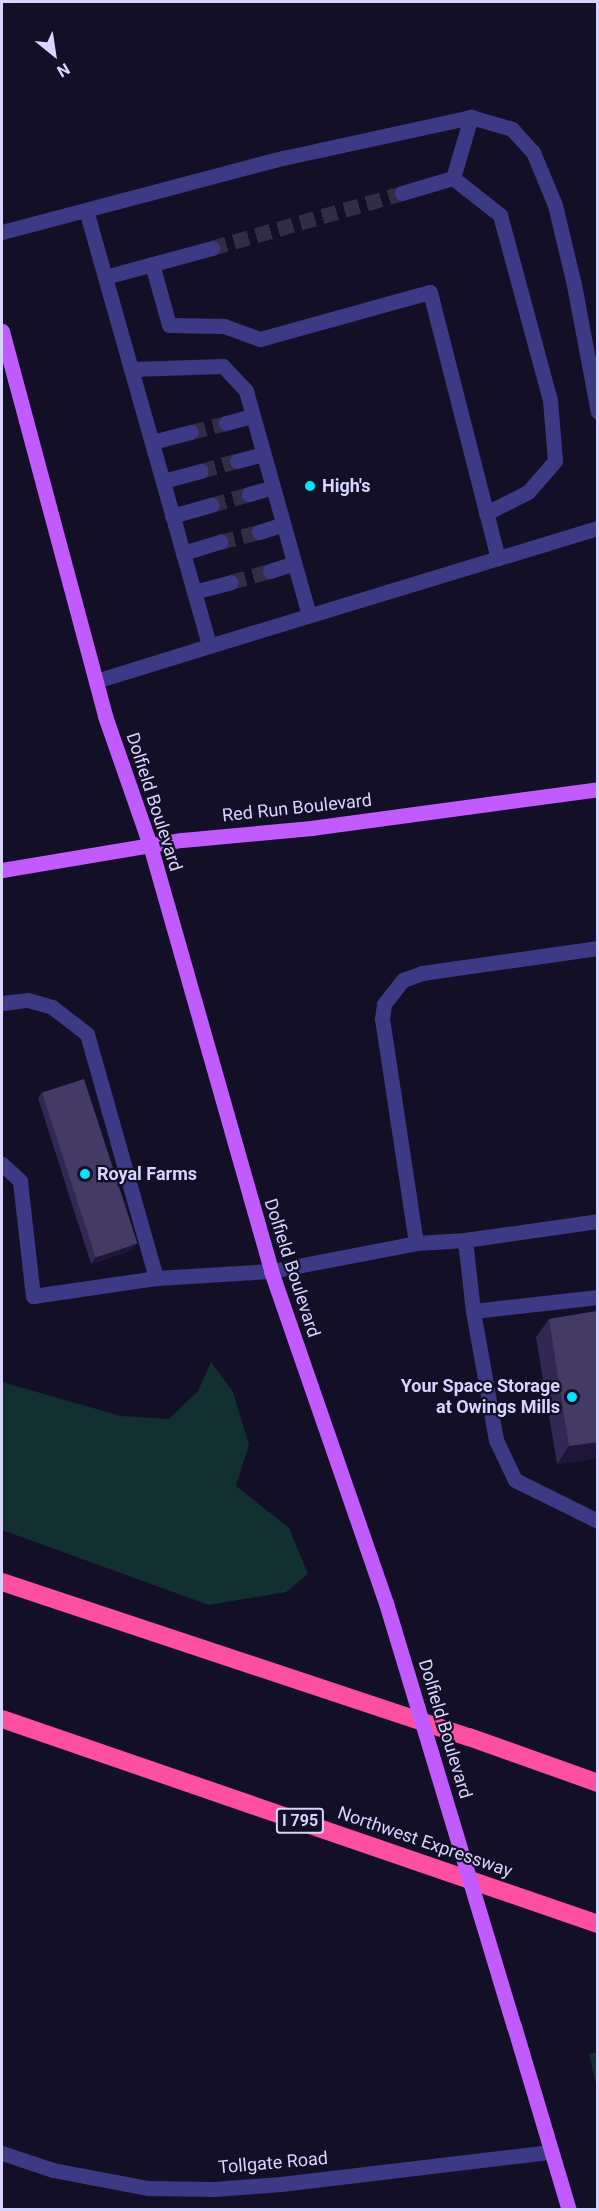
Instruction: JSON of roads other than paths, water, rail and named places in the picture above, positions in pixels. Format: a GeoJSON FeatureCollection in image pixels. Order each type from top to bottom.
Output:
{"type":"FeatureCollection","features":[{"type":"Feature","properties":{"kind":"highway"},"geometry":{"type":"LineString","coordinates":[[2,1582],[469,1737],[597,1783]]}},
{"type":"Feature","properties":{"kind":"highway","name":"Northwest Expressway"},"geometry":{"type":"LineString","coordinates":[[2,1719],[597,1924]]}},
{"type":"Feature","properties":{"kind":"main road","name":"Dolfield Boulevard"},"geometry":{"type":"LineString","coordinates":[[2,331],[96,681],[150,845],[271,1271],[386,1603],[569,2210]]}},
{"type":"Feature","properties":{"kind":"main road","name":"Red Run Boulevard"},"geometry":{"type":"LineString","coordinates":[[2,870],[150,845],[311,828],[597,789]]}},
{"type":"Feature","properties":{"kind":"street"},"geometry":{"type":"LineString","coordinates":[[453,178],[471,117]]}},
{"type":"Feature","properties":{"kind":"street"},"geometry":{"type":"LineString","coordinates":[[2,232],[283,158],[471,117],[512,129],[533,152],[555,205],[574,285],[597,412]]}},
{"type":"Feature","properties":{"kind":"street"},"geometry":{"type":"LineString","coordinates":[[402,193],[453,178]]}},
{"type":"Feature","properties":{"kind":"street"},"geometry":{"type":"LineString","coordinates":[[453,178],[500,215],[550,400],[555,461],[528,492],[486,513]]}},
{"type":"Feature","properties":{"kind":"street"},"geometry":{"type":"LineString","coordinates":[[86,210],[209,646]]}},
{"type":"Feature","properties":{"kind":"street"},"geometry":{"type":"LineString","coordinates":[[105,277],[212,248]]}},
{"type":"Feature","properties":{"kind":"street"},"geometry":{"type":"LineString","coordinates":[[152,264],[169,325],[224,326],[260,339],[430,292],[498,558]]}},
{"type":"Feature","properties":{"kind":"street"},"geometry":{"type":"LineString","coordinates":[[131,369],[223,366],[246,391],[309,615]]}},
{"type":"Feature","properties":{"kind":"street"},"geometry":{"type":"LineString","coordinates":[[226,423],[252,416]]}},
{"type":"Feature","properties":{"kind":"street"},"geometry":{"type":"LineString","coordinates":[[152,442],[191,432]]}},
{"type":"Feature","properties":{"kind":"street"},"geometry":{"type":"LineString","coordinates":[[237,461],[263,454]]}},
{"type":"Feature","properties":{"kind":"street"},"geometry":{"type":"LineString","coordinates":[[163,481],[201,471]]}},
{"type":"Feature","properties":{"kind":"street"},"geometry":{"type":"LineString","coordinates":[[249,494],[273,487]]}},
{"type":"Feature","properties":{"kind":"street"},"geometry":{"type":"LineString","coordinates":[[172,516],[211,505]]}},
{"type":"Feature","properties":{"kind":"street"},"geometry":{"type":"LineString","coordinates":[[259,532],[284,524]]}},
{"type":"Feature","properties":{"kind":"street"},"geometry":{"type":"LineString","coordinates":[[96,681],[597,528]]}},
{"type":"Feature","properties":{"kind":"street"},"geometry":{"type":"LineString","coordinates":[[183,553],[220,542]]}},
{"type":"Feature","properties":{"kind":"street"},"geometry":{"type":"LineString","coordinates":[[270,571],[294,563]]}},
{"type":"Feature","properties":{"kind":"street"},"geometry":{"type":"LineString","coordinates":[[194,592],[231,582]]}},
{"type":"Feature","properties":{"kind":"street"},"geometry":{"type":"LineString","coordinates":[[416,1243],[382,1019],[384,1004],[404,980],[422,973],[597,948]]}},
{"type":"Feature","properties":{"kind":"street"},"geometry":{"type":"LineString","coordinates":[[2,1004],[28,1000],[52,1007],[87,1034],[156,1278]]}},
{"type":"Feature","properties":{"kind":"street"},"geometry":{"type":"LineString","coordinates":[[2,1164],[20,1181],[33,1296],[156,1278],[271,1271],[416,1243],[465,1240],[597,1221]]}},
{"type":"Feature","properties":{"kind":"street"},"geometry":{"type":"LineString","coordinates":[[465,1240],[473,1311],[496,1440],[515,1480],[597,1521]]}},
{"type":"Feature","properties":{"kind":"street"},"geometry":{"type":"LineString","coordinates":[[473,1311],[597,1297]]}},
{"type":"Feature","properties":{"kind":"street","name":"Tollgate Road"},"geometry":{"type":"LineString","coordinates":[[2,2153],[53,2170],[148,2188],[214,2188],[281,2184],[550,2152]]}},
{"type":"Feature","properties":{"kind":"tunnel"},"geometry":{"type":"LineString","coordinates":[[212,248],[402,193]]}},
{"type":"Feature","properties":{"kind":"tunnel"},"geometry":{"type":"LineString","coordinates":[[191,432],[226,423]]}},
{"type":"Feature","properties":{"kind":"tunnel"},"geometry":{"type":"LineString","coordinates":[[201,471],[237,461]]}},
{"type":"Feature","properties":{"kind":"tunnel"},"geometry":{"type":"LineString","coordinates":[[211,505],[249,494]]}},
{"type":"Feature","properties":{"kind":"tunnel"},"geometry":{"type":"LineString","coordinates":[[220,542],[259,532]]}},
{"type":"Feature","properties":{"kind":"tunnel"},"geometry":{"type":"LineString","coordinates":[[231,582],[270,571]]}},
{"type":"Feature","properties":{"kind":"place","name":"High's"},"geometry":{"type":"Point","coordinates":[310,486]}},
{"type":"Feature","properties":{"kind":"place","name":"Royal Farms"},"geometry":{"type":"Point","coordinates":[85,1174]}},
{"type":"Feature","properties":{"kind":"place","name":"Your Space Storage at Owings Mills"},"geometry":{"type":"Point","coordinates":[572,1397]}}]}
